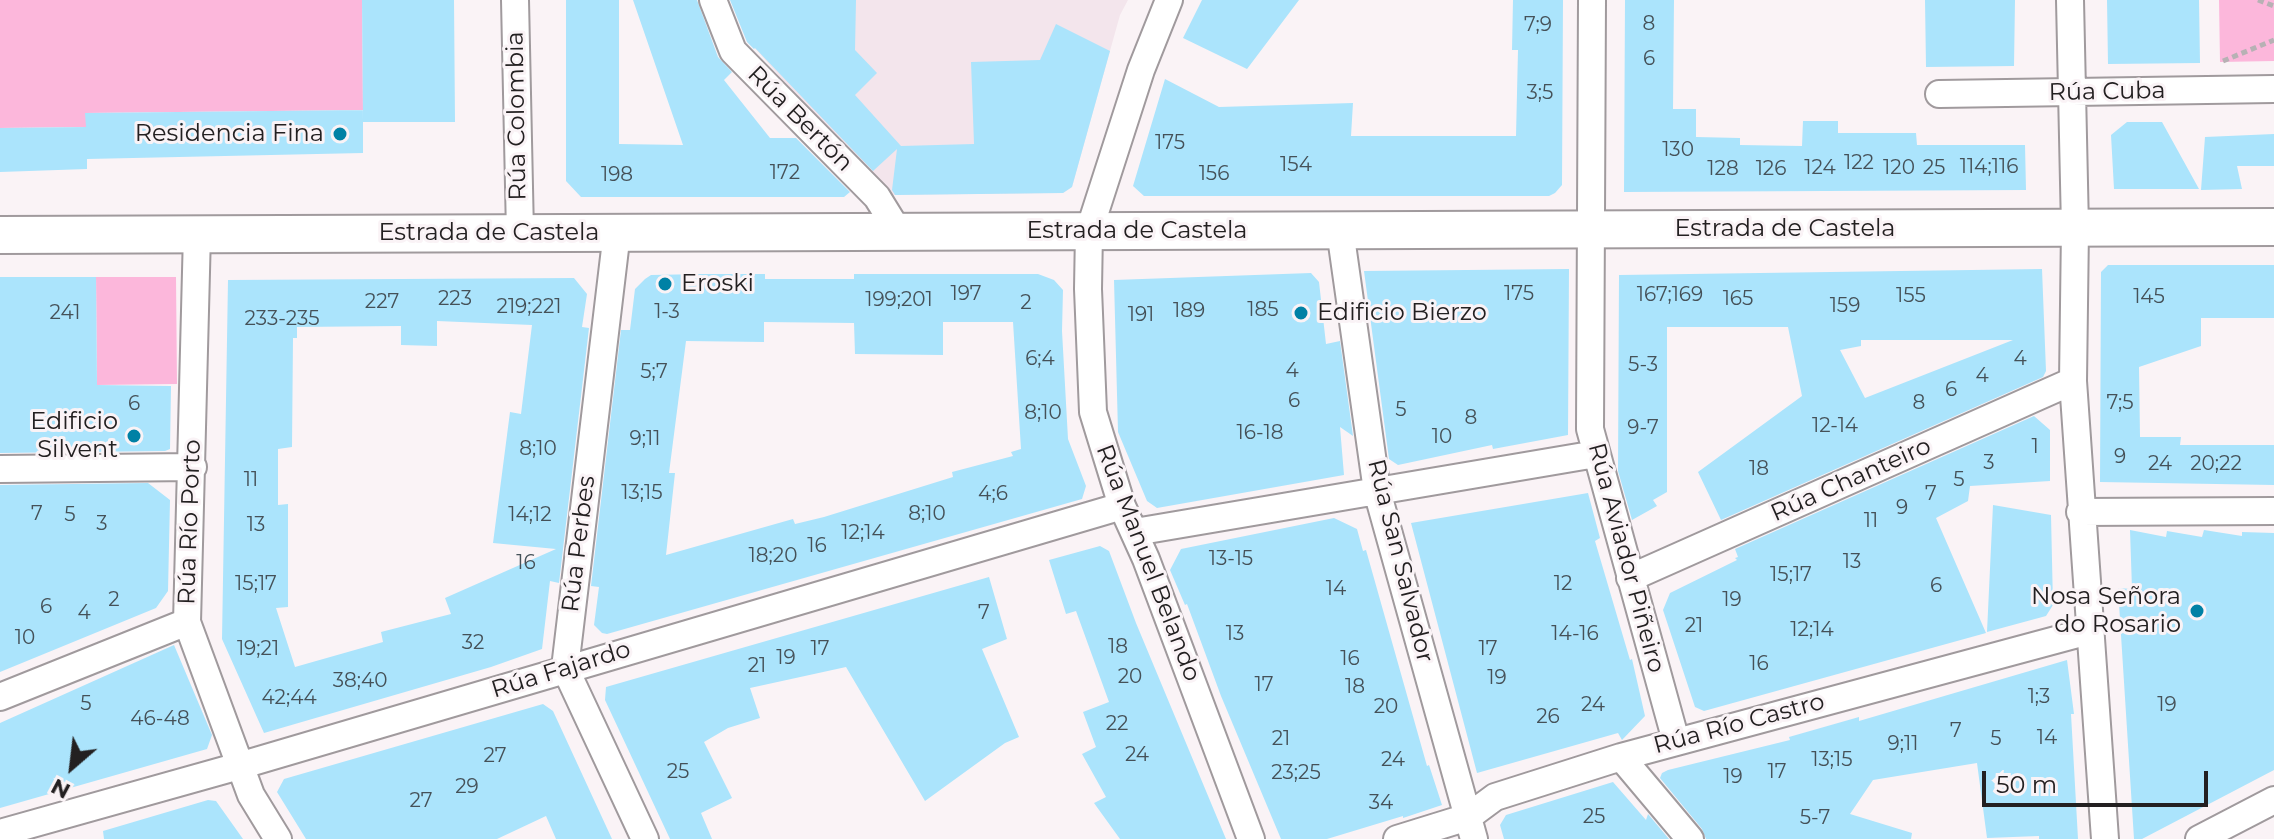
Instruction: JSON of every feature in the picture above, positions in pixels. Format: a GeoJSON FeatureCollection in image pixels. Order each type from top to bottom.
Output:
{"type":"FeatureCollection","features":[{"type":"Feature","properties":{"kind":"main road","name":"Estrada de Castela"},"geometry":{"type":"LineString","coordinates":[[0,235],[2274,227]]}},
{"type":"Feature","properties":{"kind":"street","name":"Rúa Colombia"},"geometry":{"type":"LineString","coordinates":[[515,0],[520,233]]}},
{"type":"Feature","properties":{"kind":"street","name":"Rúa Bertón"},"geometry":{"type":"LineString","coordinates":[[713,0],[733,51],[877,197],[898,231]]}},
{"type":"Feature","properties":{"kind":"street","name":"Rúa Manuel Belando"},"geometry":{"type":"LineString","coordinates":[[1169,0],[1141,70],[1089,231],[1093,412],[1122,506],[1135,532],[1251,839]]}},
{"type":"Feature","properties":{"kind":"street","name":"Rúa Aviador Piñeiro"},"geometry":{"type":"LineString","coordinates":[[1592,0],[1590,429],[1676,741]]}},
{"type":"Feature","properties":{"kind":"street"},"geometry":{"type":"LineString","coordinates":[[2070,0],[2075,228],[2073,381],[2105,839]]}},
{"type":"Feature","properties":{"kind":"street","name":"Rúa Cuba"},"geometry":{"type":"LineString","coordinates":[[1939,94],[2274,89]]}},
{"type":"Feature","properties":{"kind":"street","name":"Rúa San Salvador"},"geometry":{"type":"LineString","coordinates":[[1340,230],[1377,491],[1471,828]]}},
{"type":"Feature","properties":{"kind":"street","name":"Rúa Perbes"},"geometry":{"type":"LineString","coordinates":[[565,668],[617,232]]}},
{"type":"Feature","properties":{"kind":"street","name":"Rúa Río Porto"},"geometry":{"type":"LineString","coordinates":[[197,233],[187,622],[251,795],[278,839]]}},
{"type":"Feature","properties":{"kind":"street","name":"Rúa Chanteiro"},"geometry":{"type":"LineString","coordinates":[[1630,578],[2073,381]]}},
{"type":"Feature","properties":{"kind":"street"},"geometry":{"type":"LineString","coordinates":[[1135,532],[1596,454]]}},
{"type":"Feature","properties":{"kind":"street"},"geometry":{"type":"LineString","coordinates":[[0,469],[193,467]]}},
{"type":"Feature","properties":{"kind":"street","name":"Rúa Fajardo"},"geometry":{"type":"LineString","coordinates":[[0,833],[239,766],[1122,506]]}},
{"type":"Feature","properties":{"kind":"street"},"geometry":{"type":"LineString","coordinates":[[2080,512],[2274,511]]}},
{"type":"Feature","properties":{"kind":"street"},"geometry":{"type":"LineString","coordinates":[[0,697],[187,622]]}},
{"type":"Feature","properties":{"kind":"street","name":"Rúa Río Castro"},"geometry":{"type":"LineString","coordinates":[[1397,839],[1471,828],[1495,797],[1621,757],[2089,631]]}},
{"type":"Feature","properties":{"kind":"street"},"geometry":{"type":"LineString","coordinates":[[565,668],[645,839]]}},
{"type":"Feature","properties":{"kind":"street"},"geometry":{"type":"LineString","coordinates":[[1621,757],[1690,839]]}},
{"type":"Feature","properties":{"kind":"street"},"geometry":{"type":"LineString","coordinates":[[2199,839],[2274,800]]}},
{"type":"Feature","properties":{"kind":"path"},"geometry":{"type":"LineString","coordinates":[[2258,0],[2274,6]]}},
{"type":"Feature","properties":{"kind":"shaded area"},"geometry":{"type":"Polygon","coordinates":[[[0,0],[362,0],[363,110],[86,113],[86,127],[0,128],[0,0]]]}},
{"type":"Feature","properties":{"kind":"shaded area"},"geometry":{"type":"Polygon","coordinates":[[[739,0],[1128,0],[1120,15],[1072,187],[1063,193],[891,195],[755,48],[739,0]]]}},
{"type":"Feature","properties":{"kind":"shaded area"},"geometry":{"type":"Polygon","coordinates":[[[2219,0],[2274,0],[2274,61],[2220,62],[2219,0]]]}},
{"type":"Feature","properties":{"kind":"shaded area"},"geometry":{"type":"Polygon","coordinates":[[[96,277],[176,277],[177,384],[97,385],[96,277]]]}},
{"type":"Feature","properties":{"kind":"building"},"geometry":{"type":"Polygon","coordinates":[[[362,0],[454,0],[455,122],[363,122],[362,0]]]}},
{"type":"Feature","properties":{"kind":"building"},"geometry":{"type":"Polygon","coordinates":[[[566,0],[619,0],[619,144],[683,145],[633,0],[697,0],[718,57],[732,72],[724,80],[770,138],[796,138],[850,192],[844,197],[581,197],[566,181],[566,0]]]}},
{"type":"Feature","properties":{"kind":"building"},"geometry":{"type":"Polygon","coordinates":[[[730,0],[856,0],[855,50],[877,73],[855,95],[901,146],[974,144],[971,62],[1040,60],[1056,24],[1110,51],[1072,187],[1063,193],[895,195],[892,190],[897,149],[873,171],[747,42],[730,0]]]}},
{"type":"Feature","properties":{"kind":"building"},"geometry":{"type":"Polygon","coordinates":[[[1202,0],[1299,0],[1247,69],[1183,38],[1202,0]]]}},
{"type":"Feature","properties":{"kind":"building"},"geometry":{"type":"Polygon","coordinates":[[[1513,0],[1563,0],[1562,185],[1549,196],[1144,196],[1133,186],[1165,79],[1219,107],[1353,103],[1351,136],[1516,136],[1518,50],[1512,50],[1513,0]]]}},
{"type":"Feature","properties":{"kind":"building"},"geometry":{"type":"Polygon","coordinates":[[[1625,0],[1674,0],[1673,109],[1696,109],[1696,137],[1740,138],[1740,145],[1802,146],[1803,121],[1838,121],[1838,133],[1916,133],[1917,145],[2025,145],[2026,190],[1624,192],[1625,0]]]}},
{"type":"Feature","properties":{"kind":"building"},"geometry":{"type":"Polygon","coordinates":[[[1925,0],[2015,0],[2014,66],[1926,67],[1925,0]]]}},
{"type":"Feature","properties":{"kind":"building"},"geometry":{"type":"Polygon","coordinates":[[[2107,0],[2199,0],[2200,63],[2108,64],[2107,0]]]}},
{"type":"Feature","properties":{"kind":"building"},"geometry":{"type":"Polygon","coordinates":[[[363,110],[363,153],[87,159],[87,169],[0,172],[0,128],[86,127],[85,113],[363,110]]]}},
{"type":"Feature","properties":{"kind":"building"},"geometry":{"type":"Polygon","coordinates":[[[2127,122],[2162,122],[2199,189],[2114,189],[2111,135],[2127,122]]]}},
{"type":"Feature","properties":{"kind":"building"},"geometry":{"type":"Polygon","coordinates":[[[2274,134],[2274,166],[2237,166],[2242,189],[2201,190],[2205,137],[2274,134]]]}},
{"type":"Feature","properties":{"kind":"building"},"geometry":{"type":"Polygon","coordinates":[[[2108,265],[2274,265],[2274,318],[2201,318],[2201,346],[2139,367],[2140,437],[2181,437],[2180,445],[2274,445],[2274,485],[2100,482],[2101,272],[2108,265]]]}},
{"type":"Feature","properties":{"kind":"building"},"geometry":{"type":"Polygon","coordinates":[[[1569,269],[1568,435],[1493,449],[1492,445],[1398,465],[1389,459],[1364,271],[1569,269]]]}},
{"type":"Feature","properties":{"kind":"building"},"geometry":{"type":"Polygon","coordinates":[[[2042,269],[2046,371],[2043,377],[1721,520],[1698,472],[1802,396],[1788,327],[1667,327],[1667,492],[1653,500],[1657,506],[1632,520],[1618,471],[1619,275],[2042,269]],[[1861,340],[1861,346],[1840,350],[1865,398],[2013,340],[1861,340]]]}},
{"type":"Feature","properties":{"kind":"building"},"geometry":{"type":"Polygon","coordinates":[[[1311,273],[1319,282],[1326,344],[1340,341],[1353,436],[1340,427],[1344,475],[1157,508],[1147,501],[1118,432],[1114,280],[1311,273]]]}},
{"type":"Feature","properties":{"kind":"building"},"geometry":{"type":"Polygon","coordinates":[[[765,274],[765,279],[854,279],[854,274],[1038,274],[1054,280],[1063,290],[1068,439],[1086,486],[1082,499],[602,633],[594,625],[599,587],[591,586],[621,330],[630,330],[635,289],[651,275],[765,274]],[[764,322],[764,342],[686,341],[669,473],[675,473],[666,555],[793,519],[795,524],[824,517],[953,477],[952,472],[1013,456],[1011,452],[1021,449],[1013,322],[943,322],[943,355],[855,354],[854,323],[764,322]]]}},
{"type":"Feature","properties":{"kind":"building"},"geometry":{"type":"Polygon","coordinates":[[[0,277],[96,277],[97,385],[171,386],[170,449],[0,453],[0,277]]]}},
{"type":"Feature","properties":{"kind":"building"},"geometry":{"type":"Polygon","coordinates":[[[574,278],[587,294],[582,327],[589,328],[559,583],[550,581],[542,649],[491,667],[264,733],[222,639],[228,280],[574,278]],[[437,321],[437,346],[401,345],[401,326],[297,327],[297,338],[293,338],[292,447],[278,449],[278,505],[288,504],[288,607],[276,608],[295,667],[383,642],[381,632],[451,614],[445,598],[556,549],[493,543],[510,412],[521,414],[532,325],[437,321]]]}},
{"type":"Feature","properties":{"kind":"building"},"geometry":{"type":"Polygon","coordinates":[[[2034,416],[2050,430],[2050,481],[1970,486],[1968,501],[1936,518],[1986,633],[1704,711],[1695,707],[1663,610],[1670,593],[1737,560],[1735,549],[2034,416]]]}},
{"type":"Feature","properties":{"kind":"building"},"geometry":{"type":"Polygon","coordinates":[[[148,483],[170,500],[168,591],[156,608],[0,672],[0,485],[148,483]]]}},
{"type":"Feature","properties":{"kind":"building"},"geometry":{"type":"Polygon","coordinates":[[[1588,493],[1600,538],[1595,541],[1632,659],[1645,716],[1622,740],[1618,733],[1477,773],[1411,523],[1588,493]]]}},
{"type":"Feature","properties":{"kind":"building"},"geometry":{"type":"Polygon","coordinates":[[[1993,505],[2051,515],[2053,605],[2046,616],[1987,632],[1993,505]]]}},
{"type":"Feature","properties":{"kind":"building"},"geometry":{"type":"Polygon","coordinates":[[[1334,518],[1357,529],[1363,551],[1366,550],[1427,766],[1442,805],[1327,839],[1281,839],[1221,696],[1187,604],[1170,570],[1181,549],[1334,518]]]}},
{"type":"Feature","properties":{"kind":"building"},"geometry":{"type":"Polygon","coordinates":[[[2130,530],[2166,537],[2167,531],[2202,537],[2204,530],[2242,536],[2242,532],[2274,533],[2274,770],[2142,839],[2134,839],[2118,588],[2132,589],[2130,530]]]}},
{"type":"Feature","properties":{"kind":"building"},"geometry":{"type":"Polygon","coordinates":[[[1100,546],[1109,551],[1226,839],[1120,839],[1094,803],[1106,797],[1082,754],[1096,747],[1083,712],[1109,702],[1076,611],[1066,614],[1049,560],[1100,546]]]}},
{"type":"Feature","properties":{"kind":"building"},"geometry":{"type":"Polygon","coordinates":[[[989,577],[1007,639],[982,649],[1019,737],[1005,743],[925,801],[846,667],[750,688],[760,718],[728,728],[704,742],[732,798],[701,813],[712,839],[670,839],[605,700],[606,687],[989,577]]]}},
{"type":"Feature","properties":{"kind":"building"},"geometry":{"type":"Polygon","coordinates":[[[174,645],[212,735],[207,749],[0,808],[0,723],[174,645]]]}},
{"type":"Feature","properties":{"kind":"building"},"geometry":{"type":"Polygon","coordinates":[[[2067,660],[2074,714],[2071,714],[2078,839],[2039,839],[2039,836],[1987,838],[1977,763],[1873,780],[1850,814],[1912,833],[1911,839],[1706,839],[1702,829],[1660,778],[1668,770],[1790,740],[1789,737],[1859,717],[1859,721],[2067,660]]]}},
{"type":"Feature","properties":{"kind":"building"},"geometry":{"type":"Polygon","coordinates":[[[543,704],[553,711],[612,839],[556,839],[546,816],[497,839],[306,839],[277,792],[284,779],[543,704]]]}},
{"type":"Feature","properties":{"kind":"building"},"geometry":{"type":"Polygon","coordinates":[[[1613,782],[1646,820],[1648,814],[1669,839],[1504,839],[1500,825],[1506,815],[1613,782]]]}},
{"type":"Feature","properties":{"kind":"building"},"geometry":{"type":"Polygon","coordinates":[[[208,800],[216,801],[243,839],[104,839],[103,831],[208,800]]]}},
{"type":"Feature","properties":{"kind":"place","name":"Residencia Fina"},"geometry":{"type":"Point","coordinates":[340,134]}},
{"type":"Feature","properties":{"kind":"place","name":"Eroski"},"geometry":{"type":"Point","coordinates":[665,284]}},
{"type":"Feature","properties":{"kind":"place","name":"Edificio Bierzo"},"geometry":{"type":"Point","coordinates":[1301,313]}},
{"type":"Feature","properties":{"kind":"place","name":"Edificio Silvent"},"geometry":{"type":"Point","coordinates":[134,436]}},
{"type":"Feature","properties":{"kind":"place","name":"Nosa Señora do Rosario"},"geometry":{"type":"Point","coordinates":[2197,611]}}]}
